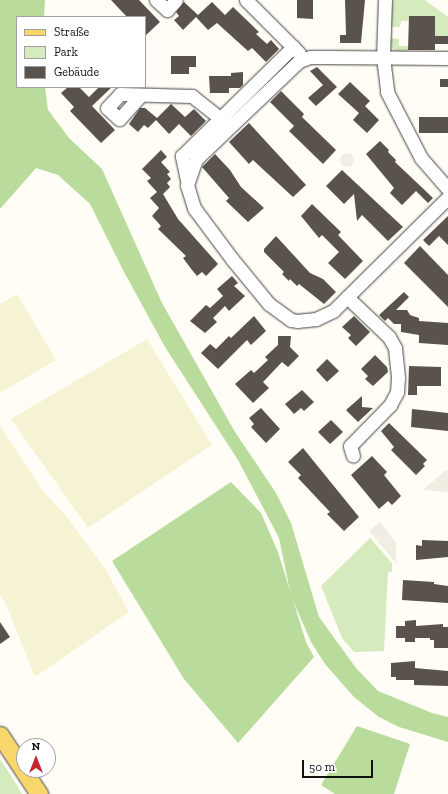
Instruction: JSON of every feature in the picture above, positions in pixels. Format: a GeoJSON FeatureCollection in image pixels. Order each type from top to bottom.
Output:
{"type":"FeatureCollection","features":[{"type":"Feature","properties":{"kind":"main road"},"geometry":{"type":"LineString","coordinates":[[0,735],[39,794]]}},
{"type":"Feature","properties":{"kind":"street"},"geometry":{"type":"LineString","coordinates":[[156,0],[167,10],[176,0]]}},
{"type":"Feature","properties":{"kind":"street"},"geometry":{"type":"LineString","coordinates":[[246,0],[305,58]]}},
{"type":"Feature","properties":{"kind":"street"},"geometry":{"type":"LineString","coordinates":[[386,0],[383,57],[387,92],[398,116],[421,158],[448,189]]}},
{"type":"Feature","properties":{"kind":"street"},"geometry":{"type":"LineString","coordinates":[[293,47],[226,122],[196,159],[187,180],[190,200],[200,216],[269,304],[291,320],[316,319],[333,311],[448,197]]}},
{"type":"Feature","properties":{"kind":"street"},"geometry":{"type":"LineString","coordinates":[[226,122],[294,65],[305,58],[448,58]]}},
{"type":"Feature","properties":{"kind":"street"},"geometry":{"type":"LineString","coordinates":[[140,96],[192,96],[226,122]]}},
{"type":"Feature","properties":{"kind":"street"},"geometry":{"type":"LineString","coordinates":[[347,297],[389,337],[395,348],[398,378],[397,392],[390,405],[350,446],[353,456]]}},
{"type":"Feature","properties":{"kind":"shaded area"},"geometry":{"type":"Polygon","coordinates":[[[347,153],[352,155],[354,160],[352,165],[347,167],[342,165],[340,160],[342,155],[347,153]]]}},
{"type":"Feature","properties":{"kind":"shaded area"},"geometry":{"type":"Polygon","coordinates":[[[17,294],[56,360],[0,393],[0,304],[17,294]]]}},
{"type":"Feature","properties":{"kind":"shaded area"},"geometry":{"type":"Polygon","coordinates":[[[147,339],[212,445],[88,528],[11,419],[147,339]]]}},
{"type":"Feature","properties":{"kind":"shaded area"},"geometry":{"type":"Polygon","coordinates":[[[0,426],[43,491],[65,515],[106,570],[129,612],[35,677],[6,604],[0,595],[0,426]]]}},
{"type":"Feature","properties":{"kind":"shaded area"},"geometry":{"type":"Polygon","coordinates":[[[445,471],[448,471],[448,492],[423,490],[445,471]]]}},
{"type":"Feature","properties":{"kind":"shaded area"},"geometry":{"type":"Polygon","coordinates":[[[380,522],[396,543],[396,563],[369,531],[380,522]]]}},
{"type":"Feature","properties":{"kind":"green space"},"geometry":{"type":"Polygon","coordinates":[[[0,0],[45,0],[44,16],[16,16],[16,88],[45,88],[48,110],[69,138],[102,169],[162,303],[235,432],[276,493],[291,523],[319,617],[356,668],[378,691],[432,713],[448,717],[448,742],[399,727],[379,717],[354,697],[325,664],[311,642],[291,596],[279,538],[238,460],[165,347],[123,270],[90,204],[58,175],[36,168],[0,209],[0,0]]]}},
{"type":"Feature","properties":{"kind":"green space"},"geometry":{"type":"Polygon","coordinates":[[[391,0],[425,0],[448,17],[448,36],[438,36],[438,44],[435,44],[435,16],[409,16],[409,21],[401,21],[400,27],[392,27],[391,38],[399,39],[399,46],[408,46],[408,52],[396,51],[389,45],[391,0]]]}},
{"type":"Feature","properties":{"kind":"green space"},"geometry":{"type":"Polygon","coordinates":[[[231,482],[261,513],[278,552],[306,642],[314,657],[238,743],[184,679],[112,561],[231,482]]]}},
{"type":"Feature","properties":{"kind":"green space"},"geometry":{"type":"Polygon","coordinates":[[[370,538],[392,563],[392,572],[388,572],[384,651],[354,652],[342,638],[321,586],[370,538]]]}},
{"type":"Feature","properties":{"kind":"green space"},"geometry":{"type":"Polygon","coordinates":[[[357,726],[410,744],[394,794],[335,794],[321,785],[357,726]]]}},
{"type":"Feature","properties":{"kind":"green space"},"geometry":{"type":"Polygon","coordinates":[[[0,759],[15,782],[22,794],[0,794],[0,759]]]}},
{"type":"Feature","properties":{"kind":"building"},"geometry":{"type":"Polygon","coordinates":[[[111,0],[139,0],[160,22],[146,35],[146,16],[126,16],[111,0]]]}},
{"type":"Feature","properties":{"kind":"building"},"geometry":{"type":"Polygon","coordinates":[[[297,0],[313,0],[313,19],[297,18],[297,0]]]}},
{"type":"Feature","properties":{"kind":"building"},"geometry":{"type":"Polygon","coordinates":[[[345,0],[365,0],[361,43],[340,43],[340,35],[346,35],[345,0]]]}},
{"type":"Feature","properties":{"kind":"building"},"geometry":{"type":"Polygon","coordinates":[[[184,2],[198,15],[212,2],[225,15],[233,7],[259,32],[256,34],[267,44],[271,40],[279,49],[266,62],[252,48],[248,51],[217,23],[208,30],[196,17],[183,30],[174,20],[179,16],[176,12],[184,2]]]}},
{"type":"Feature","properties":{"kind":"building"},"geometry":{"type":"Polygon","coordinates":[[[409,16],[435,16],[435,36],[448,36],[448,44],[435,44],[435,50],[408,50],[409,16]]]}},
{"type":"Feature","properties":{"kind":"building"},"geometry":{"type":"Polygon","coordinates":[[[171,56],[196,56],[196,67],[189,67],[189,74],[171,74],[171,56]]]}},
{"type":"Feature","properties":{"kind":"building"},"geometry":{"type":"Polygon","coordinates":[[[317,67],[337,87],[316,106],[308,98],[323,85],[310,71],[317,67]]]}},
{"type":"Feature","properties":{"kind":"building"},"geometry":{"type":"Polygon","coordinates":[[[243,72],[243,85],[240,88],[229,88],[229,93],[210,93],[209,76],[231,76],[231,73],[243,72]]]}},
{"type":"Feature","properties":{"kind":"building"},"geometry":{"type":"Polygon","coordinates":[[[440,79],[448,79],[448,87],[440,87],[440,79]]]}},
{"type":"Feature","properties":{"kind":"building"},"geometry":{"type":"Polygon","coordinates":[[[350,82],[370,101],[365,106],[379,120],[367,133],[353,120],[359,113],[338,94],[350,82]]]}},
{"type":"Feature","properties":{"kind":"building"},"geometry":{"type":"Polygon","coordinates":[[[67,88],[80,88],[89,97],[98,88],[111,88],[92,106],[115,130],[101,143],[70,111],[74,107],[61,93],[67,88]]]}},
{"type":"Feature","properties":{"kind":"building"},"geometry":{"type":"Polygon","coordinates":[[[281,91],[304,114],[302,117],[336,150],[323,164],[289,131],[294,126],[270,102],[281,91]]]}},
{"type":"Feature","properties":{"kind":"building"},"geometry":{"type":"Polygon","coordinates":[[[171,104],[185,117],[194,109],[206,121],[191,136],[179,124],[169,134],[156,120],[148,128],[144,125],[138,132],[129,124],[140,108],[145,108],[157,118],[171,104]]]}},
{"type":"Feature","properties":{"kind":"building"},"geometry":{"type":"Polygon","coordinates":[[[419,117],[448,117],[448,133],[419,133],[419,117]]]}},
{"type":"Feature","properties":{"kind":"building"},"geometry":{"type":"Polygon","coordinates":[[[249,123],[306,185],[293,197],[253,160],[249,164],[229,142],[249,123]]]}},
{"type":"Feature","properties":{"kind":"building"},"geometry":{"type":"Polygon","coordinates":[[[380,141],[389,150],[388,152],[396,160],[395,162],[433,198],[428,203],[416,191],[402,205],[390,193],[394,188],[366,154],[380,141]]]}},
{"type":"Feature","properties":{"kind":"building"},"geometry":{"type":"Polygon","coordinates":[[[161,150],[167,157],[161,162],[170,172],[167,174],[171,179],[167,183],[170,187],[163,194],[178,219],[218,264],[206,276],[202,272],[197,276],[183,258],[186,256],[158,229],[161,226],[152,216],[159,208],[150,198],[157,192],[147,181],[151,178],[142,169],[161,150]]]}},
{"type":"Feature","properties":{"kind":"building"},"geometry":{"type":"Polygon","coordinates":[[[215,154],[230,170],[241,187],[264,208],[248,222],[226,201],[229,198],[202,167],[215,154]]]}},
{"type":"Feature","properties":{"kind":"building"},"geometry":{"type":"Polygon","coordinates":[[[342,170],[403,227],[388,241],[362,215],[357,221],[354,194],[344,204],[326,186],[342,170]]]}},
{"type":"Feature","properties":{"kind":"building"},"geometry":{"type":"Polygon","coordinates":[[[312,204],[341,232],[338,235],[363,261],[345,279],[328,263],[339,252],[322,235],[319,238],[301,216],[312,204]]]}},
{"type":"Feature","properties":{"kind":"building"},"geometry":{"type":"Polygon","coordinates":[[[448,216],[448,245],[439,236],[429,246],[423,240],[448,216]]]}},
{"type":"Feature","properties":{"kind":"building"},"geometry":{"type":"Polygon","coordinates":[[[276,236],[310,273],[323,279],[336,292],[324,304],[299,284],[297,286],[290,279],[289,281],[282,274],[284,272],[264,252],[264,249],[276,236]]]}},
{"type":"Feature","properties":{"kind":"building"},"geometry":{"type":"Polygon","coordinates":[[[420,246],[448,275],[448,307],[404,263],[420,246]]]}},
{"type":"Feature","properties":{"kind":"building"},"geometry":{"type":"Polygon","coordinates":[[[232,276],[238,283],[234,286],[245,296],[229,311],[225,306],[213,318],[217,322],[205,333],[190,321],[206,305],[210,308],[223,296],[217,289],[232,276]]]}},
{"type":"Feature","properties":{"kind":"building"},"geometry":{"type":"Polygon","coordinates":[[[404,292],[409,297],[396,310],[407,310],[410,315],[419,318],[419,321],[448,323],[448,345],[419,343],[419,335],[401,332],[401,324],[394,324],[388,318],[385,321],[379,315],[404,292]]]}},
{"type":"Feature","properties":{"kind":"building"},"geometry":{"type":"Polygon","coordinates":[[[254,316],[266,331],[251,345],[247,340],[218,369],[201,353],[210,344],[216,349],[229,336],[231,338],[254,316]]]}},
{"type":"Feature","properties":{"kind":"building"},"geometry":{"type":"Polygon","coordinates":[[[354,316],[370,332],[356,346],[348,338],[351,335],[342,327],[354,316]]]}},
{"type":"Feature","properties":{"kind":"building"},"geometry":{"type":"Polygon","coordinates":[[[278,336],[291,336],[290,347],[299,356],[288,367],[282,362],[263,382],[269,388],[253,403],[235,384],[251,370],[254,373],[268,360],[265,357],[278,345],[278,336]]]}},
{"type":"Feature","properties":{"kind":"building"},"geometry":{"type":"Polygon","coordinates":[[[375,355],[387,367],[388,372],[373,386],[365,379],[368,376],[361,369],[375,355]]]}},
{"type":"Feature","properties":{"kind":"building"},"geometry":{"type":"Polygon","coordinates":[[[327,359],[339,371],[327,382],[316,370],[327,359]]]}},
{"type":"Feature","properties":{"kind":"building"},"geometry":{"type":"Polygon","coordinates":[[[409,366],[441,367],[441,386],[417,386],[417,395],[408,395],[409,366]]]}},
{"type":"Feature","properties":{"kind":"building"},"geometry":{"type":"Polygon","coordinates":[[[302,390],[314,402],[304,411],[301,408],[294,414],[285,404],[302,390]]]}},
{"type":"Feature","properties":{"kind":"building"},"geometry":{"type":"Polygon","coordinates":[[[362,396],[362,407],[373,408],[358,422],[346,410],[362,396]]]}},
{"type":"Feature","properties":{"kind":"building"},"geometry":{"type":"Polygon","coordinates":[[[261,408],[280,429],[266,443],[251,427],[254,424],[249,418],[261,408]]]}},
{"type":"Feature","properties":{"kind":"building"},"geometry":{"type":"Polygon","coordinates":[[[412,409],[448,413],[448,431],[411,427],[412,409]]]}},
{"type":"Feature","properties":{"kind":"building"},"geometry":{"type":"Polygon","coordinates":[[[331,420],[343,432],[330,444],[318,432],[331,420]]]}},
{"type":"Feature","properties":{"kind":"building"},"geometry":{"type":"Polygon","coordinates":[[[389,423],[427,460],[423,464],[425,466],[416,475],[391,450],[394,447],[381,431],[389,423]]]}},
{"type":"Feature","properties":{"kind":"building"},"geometry":{"type":"Polygon","coordinates":[[[303,448],[359,517],[344,531],[327,514],[330,512],[298,478],[301,475],[288,462],[303,448]]]}},
{"type":"Feature","properties":{"kind":"building"},"geometry":{"type":"Polygon","coordinates":[[[372,456],[387,472],[384,475],[401,496],[392,505],[388,501],[379,509],[351,475],[372,456]]]}},
{"type":"Feature","properties":{"kind":"building"},"geometry":{"type":"Polygon","coordinates":[[[422,540],[448,541],[448,557],[416,560],[416,545],[422,546],[422,540]]]}},
{"type":"Feature","properties":{"kind":"building"},"geometry":{"type":"Polygon","coordinates":[[[403,580],[434,582],[434,584],[448,586],[448,603],[402,600],[403,580]]]}},
{"type":"Feature","properties":{"kind":"building"},"geometry":{"type":"Polygon","coordinates":[[[416,620],[416,626],[443,624],[443,627],[448,627],[448,648],[434,648],[434,640],[430,640],[430,638],[415,638],[415,642],[405,642],[405,638],[396,638],[396,626],[405,626],[405,621],[416,620]]]}},
{"type":"Feature","properties":{"kind":"building"},"geometry":{"type":"Polygon","coordinates":[[[0,622],[10,637],[0,644],[0,622]]]}},
{"type":"Feature","properties":{"kind":"building"},"geometry":{"type":"Polygon","coordinates":[[[415,661],[415,668],[448,671],[448,686],[414,685],[414,680],[396,680],[396,677],[391,677],[391,663],[415,661]]]}}]}
